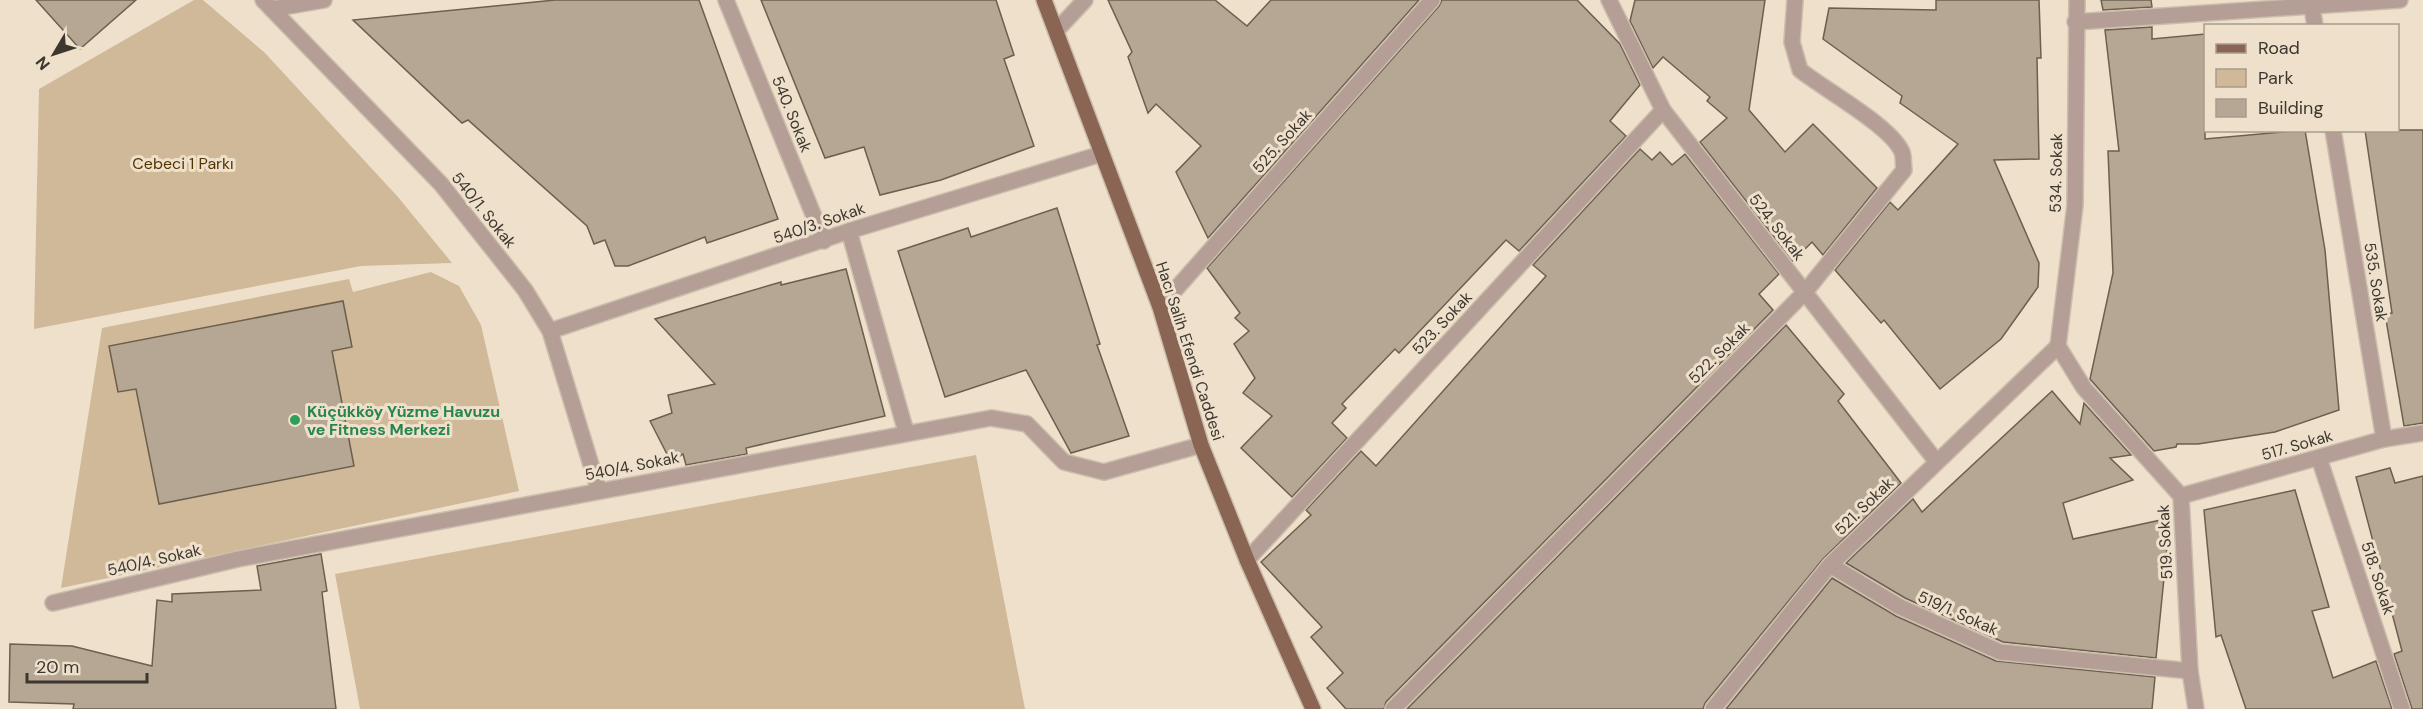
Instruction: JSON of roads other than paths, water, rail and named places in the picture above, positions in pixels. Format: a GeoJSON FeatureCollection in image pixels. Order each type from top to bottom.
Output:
{"type":"FeatureCollection","features":[{"type":"Feature","properties":{"kind":"main road","name":"Hacı Salih Efendi Caddesi"},"geometry":{"type":"LineString","coordinates":[[1044,0],[1160,307],[1201,445],[1247,560],[1313,709]]}},
{"type":"Feature","properties":{"kind":"street"},"geometry":{"type":"LineString","coordinates":[[268,5],[324,0]]}},
{"type":"Feature","properties":{"kind":"street","name":"540. Sokak"},"geometry":{"type":"LineString","coordinates":[[726,0],[824,241]]}},
{"type":"Feature","properties":{"kind":"street"},"geometry":{"type":"LineString","coordinates":[[1056,32],[1085,0]]}},
{"type":"Feature","properties":{"kind":"street","name":"525. Sokak"},"geometry":{"type":"LineString","coordinates":[[1160,307],[1432,0]]}},
{"type":"Feature","properties":{"kind":"street","name":"524. Sokak"},"geometry":{"type":"LineString","coordinates":[[1610,0],[1663,110],[1936,461]]}},
{"type":"Feature","properties":{"kind":"street","name":"522. Sokak"},"geometry":{"type":"LineString","coordinates":[[1393,709],[1805,292],[1904,170],[1903,153],[1894,139],[1875,122],[1800,70],[1792,42],[1795,0]]}},
{"type":"Feature","properties":{"kind":"street","name":"534. Sokak"},"geometry":{"type":"LineString","coordinates":[[2058,346],[2075,205],[2077,0]]}},
{"type":"Feature","properties":{"kind":"street"},"geometry":{"type":"LineString","coordinates":[[2075,22],[2400,0]]}},
{"type":"Feature","properties":{"kind":"street","name":"540/1. Sokak"},"geometry":{"type":"LineString","coordinates":[[268,5],[441,184],[499,255],[550,331],[599,490]]}},
{"type":"Feature","properties":{"kind":"street"},"geometry":{"type":"LineString","coordinates":[[2312,7],[2315,24]]}},
{"type":"Feature","properties":{"kind":"street","name":"523. Sokak"},"geometry":{"type":"LineString","coordinates":[[1247,560],[1663,110]]}},
{"type":"Feature","properties":{"kind":"street","name":"535. Sokak"},"geometry":{"type":"LineString","coordinates":[[2333,132],[2385,439]]}},
{"type":"Feature","properties":{"kind":"street","name":"540/3. Sokak"},"geometry":{"type":"LineString","coordinates":[[550,331],[849,231],[1101,154]]}},
{"type":"Feature","properties":{"kind":"street"},"geometry":{"type":"LineString","coordinates":[[849,231],[906,432]]}},
{"type":"Feature","properties":{"kind":"street","name":"521. Sokak"},"geometry":{"type":"LineString","coordinates":[[1713,709],[1830,565],[2058,346]]}},
{"type":"Feature","properties":{"kind":"street","name":"519. Sokak"},"geometry":{"type":"LineString","coordinates":[[2058,346],[2084,388],[2181,496],[2190,671],[2196,709]]}},
{"type":"Feature","properties":{"kind":"street","name":"540/4. Sokak"},"geometry":{"type":"LineString","coordinates":[[54,603],[238,559],[906,432],[991,418],[1027,424],[1064,462],[1104,472],[1201,445]]}},
{"type":"Feature","properties":{"kind":"street","name":"517. Sokak"},"geometry":{"type":"LineString","coordinates":[[2181,496],[2385,439],[2423,433]]}},
{"type":"Feature","properties":{"kind":"street","name":"518. Sokak"},"geometry":{"type":"LineString","coordinates":[[2319,458],[2402,709]]}},
{"type":"Feature","properties":{"kind":"street","name":"519/1. Sokak"},"geometry":{"type":"LineString","coordinates":[[1830,565],[1900,607],[2000,652],[2190,671]]}},
{"type":"Feature","properties":{"kind":"place","name":"Küçükköy Yüzme Havuzu ve Fitness Merkezi"},"geometry":{"type":"Point","coordinates":[295,420]}},
{"type":"Feature","properties":{"kind":"park label","name":"Cebeci 1 Parkı"},"geometry":{"type":"Point","coordinates":[183,163]}}]}
